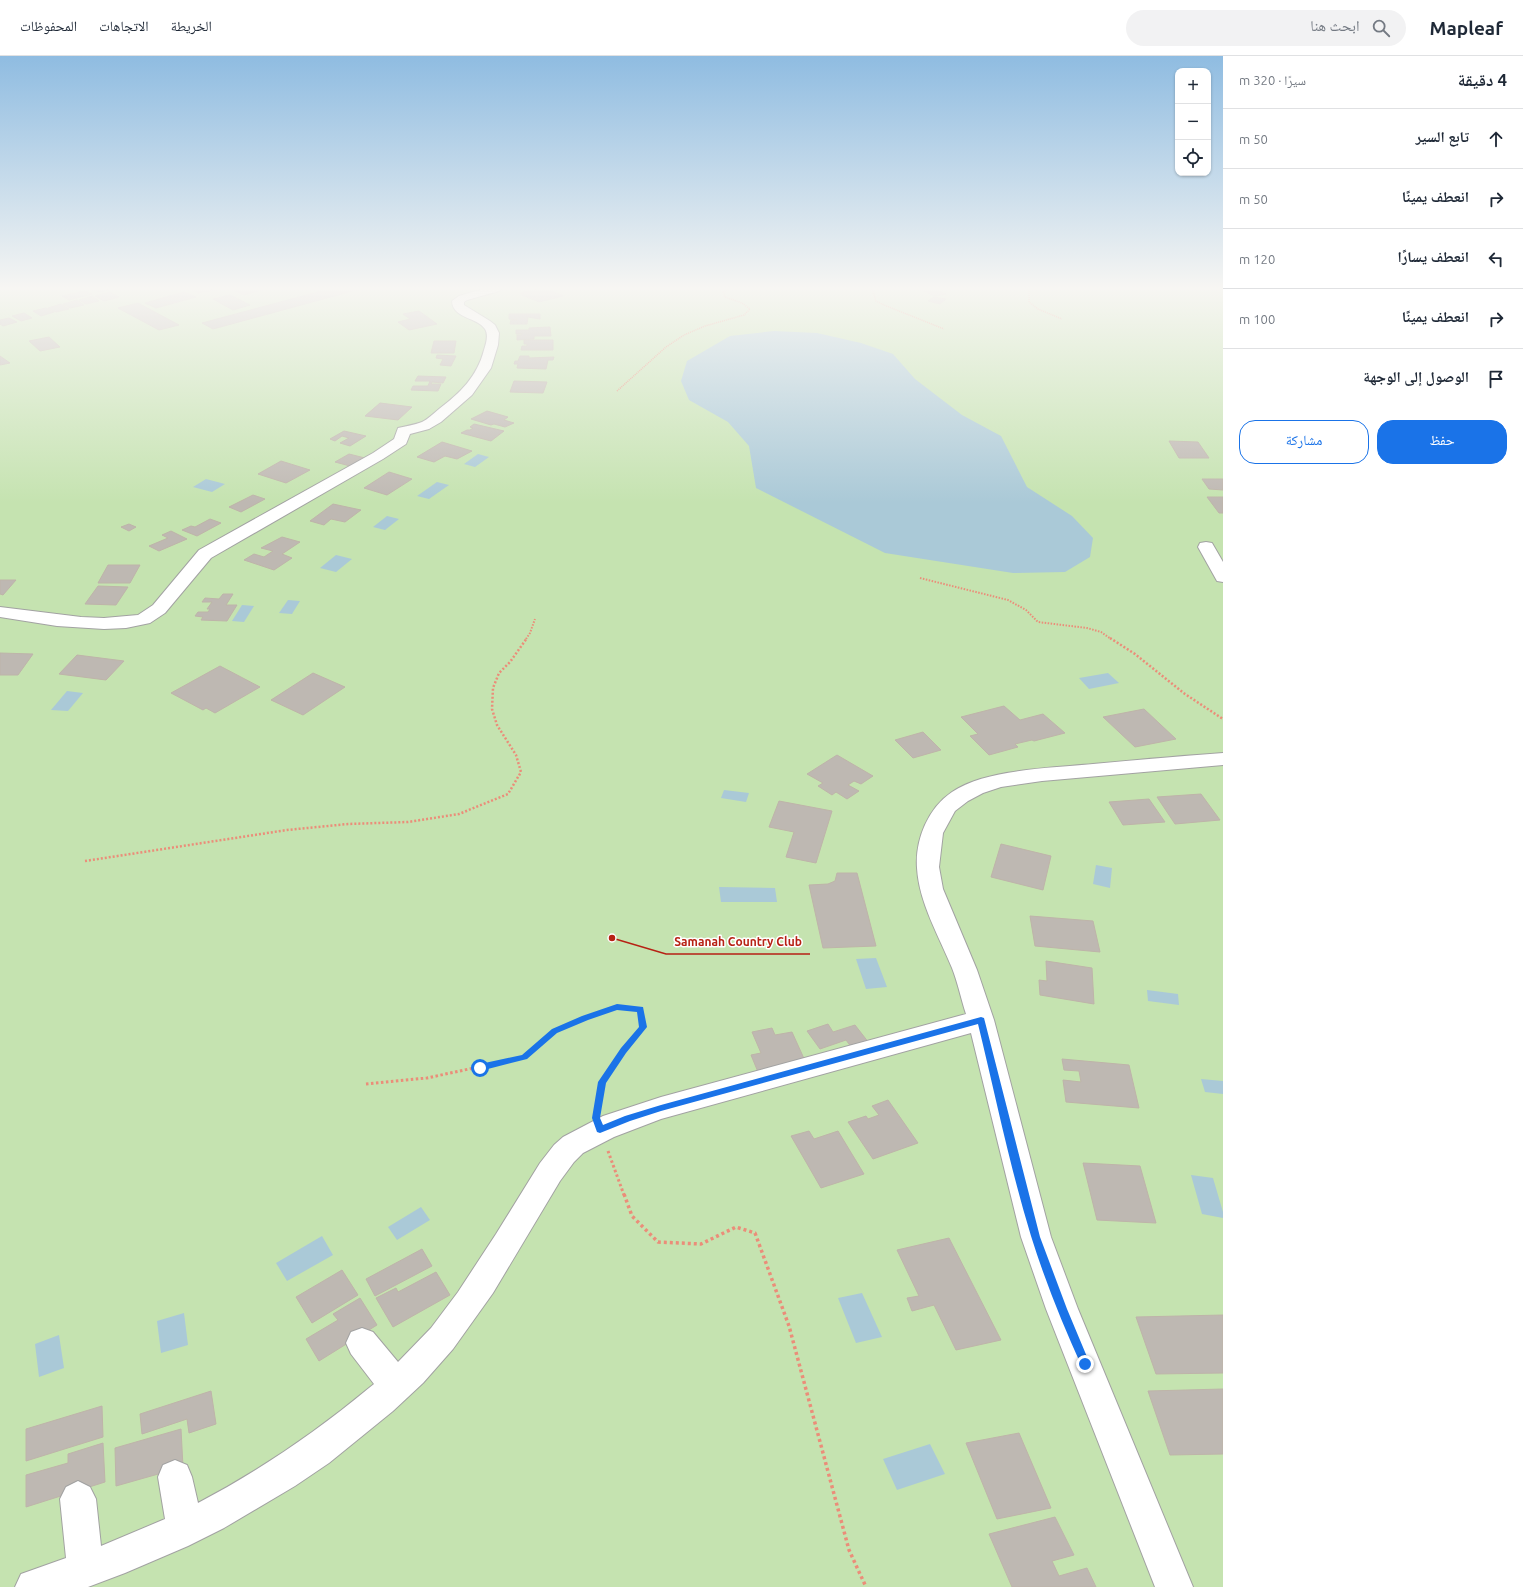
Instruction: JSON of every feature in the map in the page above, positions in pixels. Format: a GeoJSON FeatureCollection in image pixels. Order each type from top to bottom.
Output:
{"type":"FeatureCollection","features":[{"type":"Feature","properties":{"kind":"street"},"geometry":{"type":"LineString","coordinates":[[0,612],[65,620],[110,623],[137,622],[151,616],[162,606],[186,574],[205,554],[378,456],[401,441],[403,431],[427,425],[469,392],[483,373],[488,360]]}},
{"type":"Feature","properties":{"kind":"street"},"geometry":{"type":"LineString","coordinates":[[1206,547],[1223,577]]}},
{"type":"Feature","properties":{"kind":"street"},"geometry":{"type":"LineString","coordinates":[[1174,1587],[1062,1309],[1036,1237],[981,1020],[965,970],[931,889],[928,867],[929,849],[932,833],[946,807],[960,796],[975,788],[1000,781],[1117,767],[1223,759]]}},
{"type":"Feature","properties":{"kind":"street"},"geometry":{"type":"LineString","coordinates":[[34,1587],[138,1550],[214,1514],[271,1481],[342,1432],[372,1409],[412,1371],[453,1326],[509,1242],[555,1166],[571,1146],[600,1130],[661,1108],[981,1020]]}},
{"type":"Feature","properties":{"kind":"street"},"geometry":{"type":"LineString","coordinates":[[362,1343],[396,1386]]}},
{"type":"Feature","properties":{"kind":"street"},"geometry":{"type":"LineString","coordinates":[[175,1477],[185,1528]]}},
{"type":"Feature","properties":{"kind":"street"},"geometry":{"type":"LineString","coordinates":[[78,1499],[86,1568]]}},
{"type":"Feature","properties":{"kind":"path"},"geometry":{"type":"LineString","coordinates":[[617,391],[651,360]]}},
{"type":"Feature","properties":{"kind":"path"},"geometry":{"type":"LineString","coordinates":[[920,578],[1008,600],[1026,610],[1038,622],[1087,628],[1101,632],[1135,654],[1185,694],[1223,719]]}},
{"type":"Feature","properties":{"kind":"path"},"geometry":{"type":"LineString","coordinates":[[85,861],[287,830],[348,824],[408,822],[459,814],[508,794],[521,772],[516,756],[497,725],[492,709],[493,688],[499,673],[510,662],[530,633],[535,619]]}},
{"type":"Feature","properties":{"kind":"path"},"geometry":{"type":"LineString","coordinates":[[366,1084],[427,1078],[525,1057],[555,1031],[585,1018],[617,1007],[641,1009],[643,1027],[623,1050],[602,1082],[596,1118],[632,1216],[658,1242],[701,1244],[736,1227],[755,1233],[790,1326],[849,1550],[866,1587]]}},
{"type":"Feature","properties":{"kind":"green space"},"geometry":{"type":"Polygon","coordinates":[[[0,360],[1223,360],[1223,1587],[0,1587],[0,360]]]}},
{"type":"Feature","properties":{"kind":"water"},"geometry":{"type":"Polygon","coordinates":[[[899,360],[915,379],[962,415],[1001,436],[1027,487],[1072,516],[1093,538],[1090,557],[1065,572],[1013,573],[885,553],[756,488],[749,446],[728,422],[689,400],[681,381],[687,361],[899,360]]]}},
{"type":"Feature","properties":{"kind":"water"},"geometry":{"type":"Polygon","coordinates":[[[478,454],[489,457],[475,467],[464,464],[478,454]]]}},
{"type":"Feature","properties":{"kind":"water"},"geometry":{"type":"Polygon","coordinates":[[[206,479],[225,484],[212,492],[193,487],[206,479]]]}},
{"type":"Feature","properties":{"kind":"water"},"geometry":{"type":"Polygon","coordinates":[[[437,482],[449,485],[429,499],[417,496],[437,482]]]}},
{"type":"Feature","properties":{"kind":"water"},"geometry":{"type":"Polygon","coordinates":[[[387,516],[399,519],[385,530],[373,527],[387,516]]]}},
{"type":"Feature","properties":{"kind":"water"},"geometry":{"type":"Polygon","coordinates":[[[336,555],[352,559],[336,572],[320,568],[336,555]]]}},
{"type":"Feature","properties":{"kind":"water"},"geometry":{"type":"Polygon","coordinates":[[[288,600],[300,601],[292,614],[279,613],[288,600]]]}},
{"type":"Feature","properties":{"kind":"water"},"geometry":{"type":"Polygon","coordinates":[[[242,605],[254,606],[244,622],[232,621],[242,605]]]}},
{"type":"Feature","properties":{"kind":"water"},"geometry":{"type":"Polygon","coordinates":[[[1108,673],[1119,683],[1089,689],[1079,678],[1108,673]]]}},
{"type":"Feature","properties":{"kind":"water"},"geometry":{"type":"Polygon","coordinates":[[[67,691],[83,693],[68,711],[51,710],[67,691]]]}},
{"type":"Feature","properties":{"kind":"water"},"geometry":{"type":"Polygon","coordinates":[[[724,790],[749,793],[746,802],[721,798],[724,790]]]}},
{"type":"Feature","properties":{"kind":"water"},"geometry":{"type":"Polygon","coordinates":[[[1096,865],[1112,868],[1110,888],[1093,884],[1096,865]]]}},
{"type":"Feature","properties":{"kind":"water"},"geometry":{"type":"Polygon","coordinates":[[[719,887],[775,888],[777,902],[721,902],[719,887]]]}},
{"type":"Feature","properties":{"kind":"water"},"geometry":{"type":"Polygon","coordinates":[[[876,958],[887,987],[866,989],[856,959],[876,958]]]}},
{"type":"Feature","properties":{"kind":"water"},"geometry":{"type":"Polygon","coordinates":[[[1147,990],[1178,994],[1179,1005],[1148,1001],[1147,990]]]}},
{"type":"Feature","properties":{"kind":"water"},"geometry":{"type":"Polygon","coordinates":[[[1201,1079],[1223,1081],[1223,1094],[1205,1092],[1201,1079]]]}},
{"type":"Feature","properties":{"kind":"water"},"geometry":{"type":"Polygon","coordinates":[[[1191,1175],[1213,1178],[1223,1212],[1223,1218],[1202,1214],[1191,1175]]]}},
{"type":"Feature","properties":{"kind":"water"},"geometry":{"type":"Polygon","coordinates":[[[421,1207],[430,1220],[397,1240],[388,1227],[421,1207]]]}},
{"type":"Feature","properties":{"kind":"water"},"geometry":{"type":"Polygon","coordinates":[[[322,1236],[333,1255],[287,1281],[276,1263],[322,1236]]]}},
{"type":"Feature","properties":{"kind":"water"},"geometry":{"type":"Polygon","coordinates":[[[862,1293],[882,1337],[856,1343],[838,1298],[862,1293]]]}},
{"type":"Feature","properties":{"kind":"water"},"geometry":{"type":"Polygon","coordinates":[[[184,1313],[188,1345],[161,1353],[157,1321],[184,1313]]]}},
{"type":"Feature","properties":{"kind":"water"},"geometry":{"type":"Polygon","coordinates":[[[59,1335],[64,1368],[39,1377],[35,1344],[59,1335]]]}},
{"type":"Feature","properties":{"kind":"water"},"geometry":{"type":"Polygon","coordinates":[[[930,1444],[945,1474],[897,1490],[883,1459],[930,1444]]]}},
{"type":"Feature","properties":{"kind":"building"},"geometry":{"type":"Polygon","coordinates":[[[0,360],[6,360],[10,363],[0,365],[0,360]]]}},
{"type":"Feature","properties":{"kind":"building"},"geometry":{"type":"Polygon","coordinates":[[[442,360],[454,360],[451,366],[440,365],[442,360]]]}},
{"type":"Feature","properties":{"kind":"building"},"geometry":{"type":"Polygon","coordinates":[[[548,360],[546,369],[517,368],[518,364],[514,364],[515,361],[548,360]]]}},
{"type":"Feature","properties":{"kind":"building"},"geometry":{"type":"Polygon","coordinates":[[[418,376],[446,377],[443,383],[432,382],[431,384],[441,384],[438,391],[411,390],[413,386],[428,386],[430,381],[415,381],[418,376]]]}},
{"type":"Feature","properties":{"kind":"building"},"geometry":{"type":"Polygon","coordinates":[[[514,381],[547,382],[543,393],[510,392],[514,381]]]}},
{"type":"Feature","properties":{"kind":"building"},"geometry":{"type":"Polygon","coordinates":[[[380,403],[412,407],[398,420],[365,416],[380,403]]]}},
{"type":"Feature","properties":{"kind":"building"},"geometry":{"type":"Polygon","coordinates":[[[487,411],[508,417],[504,420],[514,423],[505,427],[494,424],[491,425],[471,419],[487,411]]]}},
{"type":"Feature","properties":{"kind":"building"},"geometry":{"type":"Polygon","coordinates":[[[474,424],[504,431],[491,441],[461,433],[473,428],[470,427],[474,424]]]}},
{"type":"Feature","properties":{"kind":"building"},"geometry":{"type":"Polygon","coordinates":[[[344,431],[366,436],[350,446],[340,443],[349,438],[342,436],[335,441],[330,439],[344,431]]]}},
{"type":"Feature","properties":{"kind":"building"},"geometry":{"type":"Polygon","coordinates":[[[1169,441],[1198,442],[1209,458],[1179,458],[1169,441]]]}},
{"type":"Feature","properties":{"kind":"building"},"geometry":{"type":"Polygon","coordinates":[[[442,442],[472,451],[457,459],[445,456],[434,462],[417,457],[442,442]]]}},
{"type":"Feature","properties":{"kind":"building"},"geometry":{"type":"Polygon","coordinates":[[[349,454],[365,458],[350,466],[335,462],[349,454]]]}},
{"type":"Feature","properties":{"kind":"building"},"geometry":{"type":"Polygon","coordinates":[[[281,461],[310,470],[286,483],[258,474],[281,461]]]}},
{"type":"Feature","properties":{"kind":"building"},"geometry":{"type":"Polygon","coordinates":[[[389,472],[412,479],[387,495],[364,488],[389,472]]]}},
{"type":"Feature","properties":{"kind":"building"},"geometry":{"type":"Polygon","coordinates":[[[1202,479],[1223,479],[1223,490],[1209,489],[1202,479]]]}},
{"type":"Feature","properties":{"kind":"building"},"geometry":{"type":"Polygon","coordinates":[[[253,495],[265,499],[241,512],[229,507],[253,495]]]}},
{"type":"Feature","properties":{"kind":"building"},"geometry":{"type":"Polygon","coordinates":[[[1207,497],[1223,497],[1223,513],[1219,513],[1207,497]]]}},
{"type":"Feature","properties":{"kind":"building"},"geometry":{"type":"Polygon","coordinates":[[[333,504],[361,510],[345,522],[331,519],[324,525],[310,521],[333,504]]]}},
{"type":"Feature","properties":{"kind":"building"},"geometry":{"type":"Polygon","coordinates":[[[210,519],[221,523],[197,536],[182,530],[191,526],[195,527],[210,519]]]}},
{"type":"Feature","properties":{"kind":"building"},"geometry":{"type":"Polygon","coordinates":[[[129,524],[136,527],[129,531],[121,527],[129,524]]]}},
{"type":"Feature","properties":{"kind":"building"},"geometry":{"type":"Polygon","coordinates":[[[171,531],[187,539],[159,551],[149,546],[168,538],[162,535],[171,531]]]}},
{"type":"Feature","properties":{"kind":"building"},"geometry":{"type":"Polygon","coordinates":[[[282,537],[300,542],[282,554],[292,558],[274,570],[244,560],[254,554],[264,557],[273,551],[261,548],[282,537]]]}},
{"type":"Feature","properties":{"kind":"building"},"geometry":{"type":"Polygon","coordinates":[[[108,565],[140,565],[130,583],[98,583],[108,565]]]}},
{"type":"Feature","properties":{"kind":"building"},"geometry":{"type":"Polygon","coordinates":[[[0,580],[16,580],[3,595],[0,594],[0,580]]]}},
{"type":"Feature","properties":{"kind":"building"},"geometry":{"type":"Polygon","coordinates":[[[98,586],[128,587],[116,605],[85,604],[98,586]]]}},
{"type":"Feature","properties":{"kind":"building"},"geometry":{"type":"Polygon","coordinates":[[[223,594],[233,594],[226,605],[237,605],[227,621],[201,620],[203,617],[195,616],[198,612],[208,612],[210,609],[207,609],[212,602],[202,602],[205,598],[219,599],[223,594]]]}},
{"type":"Feature","properties":{"kind":"building"},"geometry":{"type":"Polygon","coordinates":[[[0,653],[33,654],[18,675],[0,675],[0,653]]]}},
{"type":"Feature","properties":{"kind":"building"},"geometry":{"type":"Polygon","coordinates":[[[77,655],[124,661],[106,680],[59,674],[77,655]]]}},
{"type":"Feature","properties":{"kind":"building"},"geometry":{"type":"Polygon","coordinates":[[[220,666],[260,687],[215,713],[206,708],[203,710],[171,693],[220,666]]]}},
{"type":"Feature","properties":{"kind":"building"},"geometry":{"type":"Polygon","coordinates":[[[313,673],[345,687],[303,715],[271,700],[313,673]]]}},
{"type":"Feature","properties":{"kind":"building"},"geometry":{"type":"Polygon","coordinates":[[[1004,706],[1020,720],[1043,714],[1065,733],[1015,744],[1018,747],[989,755],[970,736],[978,734],[961,717],[1004,706]]]}},
{"type":"Feature","properties":{"kind":"building"},"geometry":{"type":"Polygon","coordinates":[[[1144,709],[1176,739],[1135,747],[1103,717],[1144,709]]]}},
{"type":"Feature","properties":{"kind":"building"},"geometry":{"type":"Polygon","coordinates":[[[923,732],[941,750],[913,758],[895,740],[923,732]]]}},
{"type":"Feature","properties":{"kind":"building"},"geometry":{"type":"Polygon","coordinates":[[[837,755],[873,776],[861,784],[854,781],[848,785],[859,791],[847,799],[836,792],[832,795],[818,786],[823,783],[807,774],[837,755]]]}},
{"type":"Feature","properties":{"kind":"building"},"geometry":{"type":"Polygon","coordinates":[[[1201,794],[1220,820],[1175,824],[1157,797],[1201,794]]]}},
{"type":"Feature","properties":{"kind":"building"},"geometry":{"type":"Polygon","coordinates":[[[1149,799],[1165,822],[1123,825],[1109,802],[1149,799]]]}},
{"type":"Feature","properties":{"kind":"building"},"geometry":{"type":"Polygon","coordinates":[[[779,801],[832,811],[816,863],[786,857],[794,832],[769,827],[779,801]]]}},
{"type":"Feature","properties":{"kind":"building"},"geometry":{"type":"Polygon","coordinates":[[[1001,844],[1051,856],[1043,890],[991,877],[1001,844]]]}},
{"type":"Feature","properties":{"kind":"building"},"geometry":{"type":"Polygon","coordinates":[[[837,873],[857,873],[876,946],[823,948],[809,885],[828,884],[835,881],[837,873]]]}},
{"type":"Feature","properties":{"kind":"building"},"geometry":{"type":"Polygon","coordinates":[[[1030,916],[1093,921],[1100,952],[1035,946],[1030,916]]]}},
{"type":"Feature","properties":{"kind":"building"},"geometry":{"type":"Polygon","coordinates":[[[1046,961],[1092,968],[1094,1004],[1040,995],[1039,980],[1047,981],[1046,961]]]}},
{"type":"Feature","properties":{"kind":"building"},"geometry":{"type":"Polygon","coordinates":[[[828,1024],[833,1032],[855,1025],[869,1043],[852,1048],[846,1040],[820,1049],[807,1031],[828,1024]]]}},
{"type":"Feature","properties":{"kind":"building"},"geometry":{"type":"Polygon","coordinates":[[[772,1028],[775,1035],[792,1032],[806,1063],[758,1072],[751,1055],[761,1053],[752,1032],[772,1028]]]}},
{"type":"Feature","properties":{"kind":"building"},"geometry":{"type":"Polygon","coordinates":[[[1062,1059],[1129,1065],[1139,1108],[1066,1102],[1063,1080],[1081,1082],[1079,1071],[1064,1070],[1062,1059]]]}},
{"type":"Feature","properties":{"kind":"building"},"geometry":{"type":"Polygon","coordinates":[[[888,1100],[918,1143],[873,1159],[848,1122],[866,1116],[868,1119],[879,1115],[872,1106],[888,1100]]]}},
{"type":"Feature","properties":{"kind":"building"},"geometry":{"type":"Polygon","coordinates":[[[809,1131],[814,1139],[838,1131],[864,1174],[821,1188],[791,1136],[809,1131]]]}},
{"type":"Feature","properties":{"kind":"building"},"geometry":{"type":"Polygon","coordinates":[[[1083,1163],[1140,1166],[1156,1223],[1097,1220],[1083,1163]]]}},
{"type":"Feature","properties":{"kind":"building"},"geometry":{"type":"Polygon","coordinates":[[[949,1238],[1001,1340],[956,1350],[934,1305],[912,1311],[907,1298],[919,1296],[897,1250],[949,1238]]]}},
{"type":"Feature","properties":{"kind":"building"},"geometry":{"type":"Polygon","coordinates":[[[422,1249],[432,1266],[375,1296],[366,1279],[422,1249]]]}},
{"type":"Feature","properties":{"kind":"building"},"geometry":{"type":"Polygon","coordinates":[[[342,1270],[358,1295],[312,1323],[296,1297],[342,1270]]]}},
{"type":"Feature","properties":{"kind":"building"},"geometry":{"type":"Polygon","coordinates":[[[436,1272],[450,1295],[393,1327],[376,1298],[396,1288],[398,1292],[436,1272]]]}},
{"type":"Feature","properties":{"kind":"building"},"geometry":{"type":"Polygon","coordinates":[[[360,1298],[377,1325],[319,1361],[306,1339],[338,1320],[333,1314],[360,1298]]]}},
{"type":"Feature","properties":{"kind":"building"},"geometry":{"type":"Polygon","coordinates":[[[1223,1315],[1223,1373],[1156,1374],[1136,1317],[1223,1315]]]}},
{"type":"Feature","properties":{"kind":"building"},"geometry":{"type":"Polygon","coordinates":[[[1223,1389],[1223,1454],[1170,1455],[1148,1391],[1223,1389]]]}},
{"type":"Feature","properties":{"kind":"building"},"geometry":{"type":"Polygon","coordinates":[[[211,1391],[216,1424],[189,1433],[187,1419],[142,1434],[140,1414],[211,1391]]]}},
{"type":"Feature","properties":{"kind":"building"},"geometry":{"type":"Polygon","coordinates":[[[102,1406],[103,1437],[26,1461],[26,1429],[102,1406]]]}},
{"type":"Feature","properties":{"kind":"building"},"geometry":{"type":"Polygon","coordinates":[[[181,1429],[183,1467],[116,1486],[115,1448],[181,1429]]]}},
{"type":"Feature","properties":{"kind":"building"},"geometry":{"type":"Polygon","coordinates":[[[1019,1433],[1051,1508],[997,1519],[966,1443],[1019,1433]]]}},
{"type":"Feature","properties":{"kind":"building"},"geometry":{"type":"Polygon","coordinates":[[[103,1443],[105,1482],[26,1507],[26,1475],[68,1463],[68,1454],[103,1443]]]}},
{"type":"Feature","properties":{"kind":"building"},"geometry":{"type":"Polygon","coordinates":[[[1055,1517],[1074,1555],[1052,1561],[1059,1576],[1087,1568],[1096,1587],[1012,1587],[989,1534],[1055,1517]]]}},
{"type":"Feature","properties":{"kind":"place","name":"Samanah Country Club"},"geometry":{"type":"Point","coordinates":[612,938]}},
{"type":"Feature","properties":{"kind":"route"},"geometry":{"type":"LineString","coordinates":[[480,1068],[525,1057],[555,1031],[585,1018],[617,1007],[641,1009],[643,1027],[623,1050],[602,1082],[596,1118],[600,1130],[661,1108],[981,1020],[1036,1237],[1062,1309],[1085,1364]]}}]}
